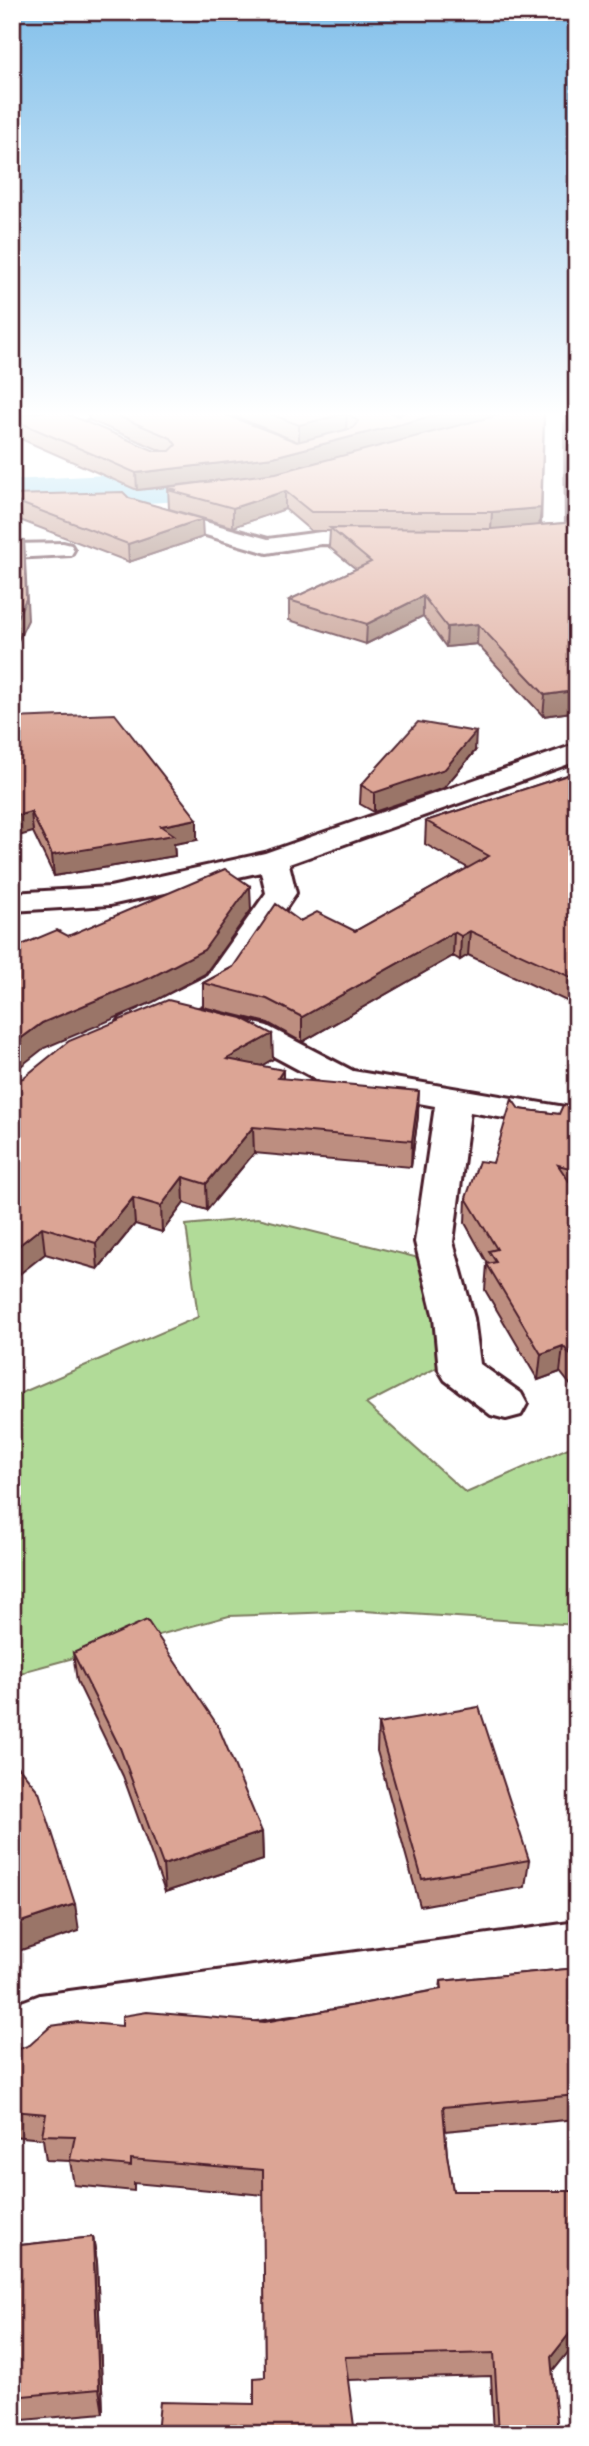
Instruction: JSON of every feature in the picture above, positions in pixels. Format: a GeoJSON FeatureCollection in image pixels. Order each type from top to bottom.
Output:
{"type":"FeatureCollection","features":[{"type":"Feature","properties":{"kind":"street"},"geometry":{"type":"LineString","coordinates":[[193,525],[267,547],[321,538],[400,539]]}},
{"type":"Feature","properties":{"kind":"street"},"geometry":{"type":"LineString","coordinates":[[491,539],[553,535],[553,525]]}},
{"type":"Feature","properties":{"kind":"street"},"geometry":{"type":"LineString","coordinates":[[12,551],[62,550]]}},
{"type":"Feature","properties":{"kind":"street"},"geometry":{"type":"LineString","coordinates":[[12,902],[110,897],[273,860],[577,752]]}},
{"type":"Feature","properties":{"kind":"street"},"geometry":{"type":"LineString","coordinates":[[106,1037],[166,1011],[219,983],[281,893],[273,860]]}},
{"type":"Feature","properties":{"kind":"street"},"geometry":{"type":"LineString","coordinates":[[166,1011],[255,1033],[343,1080],[577,1120]]}},
{"type":"Feature","properties":{"kind":"street"},"geometry":{"type":"LineString","coordinates":[[454,1098],[435,1242],[454,1318],[460,1370],[506,1404]]}},
{"type":"Feature","properties":{"kind":"street"},"geometry":{"type":"LineString","coordinates":[[12,2048],[40,2023],[577,1948]]}},
{"type":"Feature","properties":{"kind":"green space"},"geometry":{"type":"Polygon","coordinates":[[[258,1218],[435,1262],[450,1361],[366,1404],[466,1493],[577,1444],[577,1625],[364,1611],[229,1616],[29,1670],[12,1679],[12,1397],[198,1317],[186,1225],[258,1218]]]}},
{"type":"Feature","properties":{"kind":"building"},"geometry":{"type":"Polygon","coordinates":[[[78,525],[184,525],[128,544],[78,525]]]}},
{"type":"Feature","properties":{"kind":"building"},"geometry":{"type":"Polygon","coordinates":[[[577,525],[577,693],[573,691],[545,695],[478,624],[447,627],[423,596],[367,624],[289,600],[371,562],[330,528],[492,529],[577,525]]]}},
{"type":"Feature","properties":{"kind":"building"},"geometry":{"type":"Polygon","coordinates":[[[12,539],[24,540],[26,599],[12,628],[12,539]]]}},
{"type":"Feature","properties":{"kind":"building"},"geometry":{"type":"Polygon","coordinates":[[[115,714],[197,819],[161,826],[174,835],[52,855],[31,812],[12,817],[12,718],[115,714]]]}},
{"type":"Feature","properties":{"kind":"building"},"geometry":{"type":"Polygon","coordinates":[[[418,722],[476,732],[445,769],[374,793],[361,785],[418,722]]]}},
{"type":"Feature","properties":{"kind":"building"},"geometry":{"type":"Polygon","coordinates":[[[577,772],[577,980],[470,931],[461,936],[454,932],[302,1017],[267,999],[203,983],[233,967],[276,904],[300,921],[317,912],[355,931],[489,856],[426,821],[577,772]]]}},
{"type":"Feature","properties":{"kind":"building"},"geometry":{"type":"Polygon","coordinates":[[[225,869],[250,886],[204,950],[152,977],[42,1023],[12,1045],[12,949],[57,930],[68,936],[225,869]]]}},
{"type":"Feature","properties":{"kind":"building"},"geometry":{"type":"Polygon","coordinates":[[[168,1000],[242,1018],[272,1034],[227,1059],[283,1070],[278,1078],[419,1091],[412,1141],[253,1127],[206,1184],[183,1177],[161,1206],[133,1198],[96,1243],[42,1227],[12,1251],[12,1081],[23,1078],[69,1041],[168,1000]]]}},
{"type":"Feature","properties":{"kind":"building"},"geometry":{"type":"Polygon","coordinates":[[[512,1099],[519,1109],[559,1114],[563,1105],[577,1107],[577,1170],[558,1165],[577,1193],[577,1362],[563,1346],[541,1354],[487,1264],[496,1262],[489,1251],[497,1249],[466,1198],[479,1161],[493,1163],[512,1099]]]}},
{"type":"Feature","properties":{"kind":"building"},"geometry":{"type":"Polygon","coordinates":[[[147,1620],[218,1726],[262,1832],[163,1865],[120,1748],[73,1653],[147,1620]]]}},
{"type":"Feature","properties":{"kind":"building"},"geometry":{"type":"Polygon","coordinates":[[[479,1707],[529,1860],[422,1879],[378,1724],[479,1707]]]}},
{"type":"Feature","properties":{"kind":"building"},"geometry":{"type":"Polygon","coordinates":[[[12,1759],[39,1792],[75,1904],[12,1925],[12,1759]]]}},
{"type":"Feature","properties":{"kind":"building"},"geometry":{"type":"Polygon","coordinates":[[[577,1968],[577,2095],[443,2107],[453,2191],[577,2191],[577,2324],[551,2357],[558,2433],[499,2433],[494,2353],[345,2357],[355,2434],[157,2434],[160,2402],[254,2404],[254,2378],[265,2377],[263,2170],[131,2159],[131,2166],[70,2160],[75,2136],[42,2135],[46,2114],[12,2111],[14,2051],[30,2045],[51,2026],[78,2022],[122,2026],[122,2016],[147,2012],[265,2022],[442,1989],[441,1981],[577,1968]]]}},
{"type":"Feature","properties":{"kind":"building"},"geometry":{"type":"Polygon","coordinates":[[[93,2237],[99,2389],[12,2397],[12,2246],[93,2237]]]}}]}
